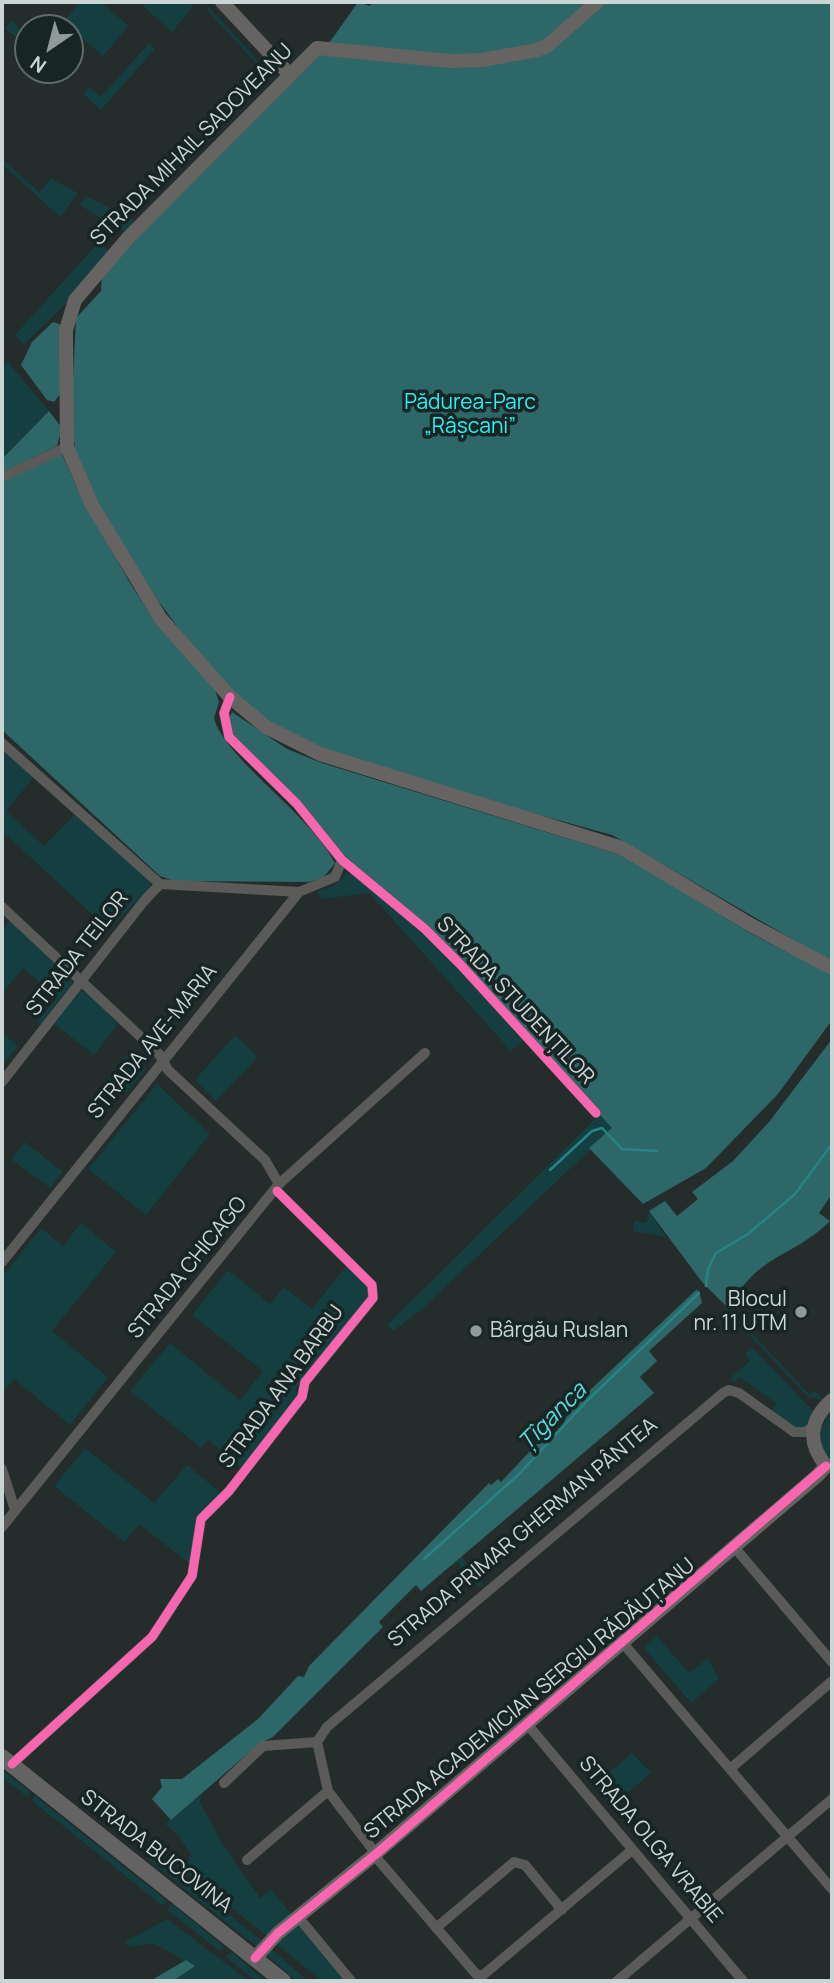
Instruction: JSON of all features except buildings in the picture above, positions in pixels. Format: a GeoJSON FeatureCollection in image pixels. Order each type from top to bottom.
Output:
{"type":"FeatureCollection","features":[{"type":"Feature","properties":{"kind":"main road"},"geometry":{"type":"LineString","coordinates":[[222,2],[290,75]]}},
{"type":"Feature","properties":{"kind":"main road","name":"STRADA MIHAIL SADOVEANU"},"geometry":{"type":"LineString","coordinates":[[67,447],[66,330],[75,300],[128,238],[317,48],[450,61],[482,60],[537,50],[554,41],[597,2]]}},
{"type":"Feature","properties":{"kind":"main road"},"geometry":{"type":"LineString","coordinates":[[67,447],[92,505],[161,620],[230,697],[266,727],[320,754],[622,848],[751,925],[832,968]]}},
{"type":"Feature","properties":{"kind":"main road"},"geometry":{"type":"LineString","coordinates":[[829,1469],[814,1448],[813,1427],[821,1410],[832,1400]]}},
{"type":"Feature","properties":{"kind":"main road","name":"STRADA ACADEMICIAN SERGIU RĂDĂUȚANU"},"geometry":{"type":"LineString","coordinates":[[255,1958],[278,1933],[829,1469]]}},
{"type":"Feature","properties":{"kind":"main road","name":"STRADA BUCOVINA"},"geometry":{"type":"LineString","coordinates":[[7,1761],[283,1981]]}},
{"type":"Feature","properties":{"kind":"street"},"geometry":{"type":"LineString","coordinates":[[2,477],[67,447]]}},
{"type":"Feature","properties":{"kind":"street","name":"STRADA STUDENȚILOR"},"geometry":{"type":"LineString","coordinates":[[230,697],[223,713],[229,737],[296,804],[342,860],[425,929],[596,1113]]}},
{"type":"Feature","properties":{"kind":"street"},"geometry":{"type":"LineString","coordinates":[[2,743],[160,884],[299,892]]}},
{"type":"Feature","properties":{"kind":"street","name":"STRADA AVE-MARIA"},"geometry":{"type":"LineString","coordinates":[[2,1262],[299,892],[335,877],[342,860]]}},
{"type":"Feature","properties":{"kind":"street","name":"STRADA TEILOR"},"geometry":{"type":"LineString","coordinates":[[2,1082],[160,884]]}},
{"type":"Feature","properties":{"kind":"street"},"geometry":{"type":"LineString","coordinates":[[2,907],[159,1054],[162,1061],[265,1160],[278,1187]]}},
{"type":"Feature","properties":{"kind":"street","name":"STRADA CHICAGO"},"geometry":{"type":"LineString","coordinates":[[2,1527],[278,1187],[425,1053]]}},
{"type":"Feature","properties":{"kind":"street","name":"STRADA ANA BARBU"},"geometry":{"type":"LineString","coordinates":[[7,1761],[159,1627],[195,1568],[196,1539],[201,1519],[229,1492],[302,1397],[305,1382],[373,1298],[372,1284],[278,1187]]}},
{"type":"Feature","properties":{"kind":"street","name":"STRADA PRIMAR GHERMAN PÂNTEA"},"geometry":{"type":"LineString","coordinates":[[317,1741],[327,1727],[723,1393],[729,1390],[739,1393],[794,1432],[805,1432],[813,1427]]}},
{"type":"Feature","properties":{"kind":"street"},"geometry":{"type":"LineString","coordinates":[[2,1469],[15,1510]]}},
{"type":"Feature","properties":{"kind":"street"},"geometry":{"type":"LineString","coordinates":[[9,1491],[14,1496],[28,1494]]}},
{"type":"Feature","properties":{"kind":"street"},"geometry":{"type":"LineString","coordinates":[[735,1548],[832,1662]]}},
{"type":"Feature","properties":{"kind":"street"},"geometry":{"type":"LineString","coordinates":[[622,1642],[832,1889]]}},
{"type":"Feature","properties":{"kind":"street"},"geometry":{"type":"LineString","coordinates":[[730,1769],[832,1681]]}},
{"type":"Feature","properties":{"kind":"street","name":"STRADA OLGA VRABIE"},"geometry":{"type":"LineString","coordinates":[[527,1724],[743,1981]]}},
{"type":"Feature","properties":{"kind":"street"},"geometry":{"type":"LineString","coordinates":[[224,1783],[264,1746],[317,1741],[328,1791],[436,1928],[475,1974],[482,1976],[632,1850]]}},
{"type":"Feature","properties":{"kind":"street"},"geometry":{"type":"LineString","coordinates":[[247,1860],[328,1791]]}},
{"type":"Feature","properties":{"kind":"street"},"geometry":{"type":"LineString","coordinates":[[617,1981],[832,1799]]}},
{"type":"Feature","properties":{"kind":"street"},"geometry":{"type":"LineString","coordinates":[[436,1928],[514,1861],[525,1865],[562,1910]]}},
{"type":"Feature","properties":{"kind":"street"},"geometry":{"type":"LineString","coordinates":[[299,1918],[351,1981]]}},
{"type":"Feature","properties":{"kind":"shaded area"},"geometry":{"type":"Polygon","coordinates":[[[80,2],[101,2],[129,26],[103,56],[84,40],[84,14],[70,14],[80,2]]]}},
{"type":"Feature","properties":{"kind":"shaded area"},"geometry":{"type":"Polygon","coordinates":[[[147,2],[191,2],[194,5],[172,32],[143,6],[147,2]]]}},
{"type":"Feature","properties":{"kind":"shaded area"},"geometry":{"type":"Polygon","coordinates":[[[209,7],[270,74],[268,76],[206,9],[209,7]]]}},
{"type":"Feature","properties":{"kind":"shaded area"},"geometry":{"type":"Polygon","coordinates":[[[13,20],[14,36],[5,28],[13,20]]]}},
{"type":"Feature","properties":{"kind":"shaded area"},"geometry":{"type":"Polygon","coordinates":[[[149,43],[155,49],[101,110],[83,94],[89,87],[101,97],[149,43]]]}},
{"type":"Feature","properties":{"kind":"shaded area"},"geometry":{"type":"Polygon","coordinates":[[[2,159],[39,192],[51,179],[78,193],[60,217],[2,164],[2,159]]]}},
{"type":"Feature","properties":{"kind":"shaded area"},"geometry":{"type":"Polygon","coordinates":[[[86,196],[132,219],[130,230],[124,231],[79,205],[86,196]]]}},
{"type":"Feature","properties":{"kind":"shaded area"},"geometry":{"type":"Polygon","coordinates":[[[93,241],[98,241],[107,249],[107,257],[69,301],[24,344],[14,336],[97,244],[93,241]]]}},
{"type":"Feature","properties":{"kind":"shaded area"},"geometry":{"type":"Polygon","coordinates":[[[8,362],[49,411],[2,459],[2,368],[8,362]]]}},
{"type":"Feature","properties":{"kind":"shaded area"},"geometry":{"type":"Polygon","coordinates":[[[2,747],[34,777],[6,811],[44,846],[75,814],[149,880],[150,887],[109,930],[2,831],[2,747]]]}},
{"type":"Feature","properties":{"kind":"shaded area"},"geometry":{"type":"Polygon","coordinates":[[[346,874],[352,874],[437,946],[523,1041],[511,1051],[369,893],[322,899],[316,892],[334,886],[346,874]]]}},
{"type":"Feature","properties":{"kind":"shaded area"},"geometry":{"type":"Polygon","coordinates":[[[10,920],[73,982],[41,1024],[37,1022],[57,998],[23,968],[2,994],[2,931],[10,920]]]}},
{"type":"Feature","properties":{"kind":"shaded area"},"geometry":{"type":"Polygon","coordinates":[[[79,990],[89,994],[118,1024],[94,1055],[52,1022],[79,990]]]}},
{"type":"Feature","properties":{"kind":"shaded area"},"geometry":{"type":"Polygon","coordinates":[[[2,1033],[18,1046],[5,1062],[2,1060],[2,1033]]]}},
{"type":"Feature","properties":{"kind":"shaded area"},"geometry":{"type":"Polygon","coordinates":[[[235,1035],[258,1057],[216,1101],[195,1080],[235,1035]]]}},
{"type":"Feature","properties":{"kind":"shaded area"},"geometry":{"type":"Polygon","coordinates":[[[128,1053],[146,1069],[126,1093],[108,1079],[128,1053]]]}},
{"type":"Feature","properties":{"kind":"shaded area"},"geometry":{"type":"Polygon","coordinates":[[[157,1084],[210,1134],[146,1215],[88,1169],[157,1084]]]}},
{"type":"Feature","properties":{"kind":"shaded area"},"geometry":{"type":"Polygon","coordinates":[[[600,1114],[613,1128],[420,1311],[393,1331],[387,1325],[600,1114]]]}},
{"type":"Feature","properties":{"kind":"shaded area"},"geometry":{"type":"Polygon","coordinates":[[[25,1142],[63,1172],[50,1188],[11,1159],[25,1142]]]}},
{"type":"Feature","properties":{"kind":"shaded area"},"geometry":{"type":"Polygon","coordinates":[[[649,1211],[666,1237],[633,1231],[634,1221],[646,1223],[649,1211]]]}},
{"type":"Feature","properties":{"kind":"shaded area"},"geometry":{"type":"Polygon","coordinates":[[[81,1223],[116,1252],[52,1331],[108,1377],[70,1425],[14,1379],[2,1393],[2,1277],[41,1228],[63,1246],[81,1223]]]}},
{"type":"Feature","properties":{"kind":"shaded area"},"geometry":{"type":"Polygon","coordinates":[[[347,1265],[371,1292],[295,1390],[299,1395],[242,1468],[208,1440],[201,1448],[130,1391],[170,1343],[240,1400],[263,1371],[192,1315],[228,1270],[270,1304],[284,1287],[312,1309],[347,1265]]]}},
{"type":"Feature","properties":{"kind":"shaded area"},"geometry":{"type":"Polygon","coordinates":[[[725,1305],[810,1395],[815,1391],[824,1400],[808,1397],[725,1309],[725,1305]]]}},
{"type":"Feature","properties":{"kind":"shaded area"},"geometry":{"type":"Polygon","coordinates":[[[752,1347],[813,1411],[810,1425],[799,1430],[772,1410],[776,1403],[739,1377],[735,1383],[730,1378],[750,1361],[745,1353],[752,1347]]]}},
{"type":"Feature","properties":{"kind":"shaded area"},"geometry":{"type":"Polygon","coordinates":[[[832,1411],[832,1458],[829,1461],[826,1460],[819,1432],[832,1411]]]}},
{"type":"Feature","properties":{"kind":"shaded area"},"geometry":{"type":"Polygon","coordinates":[[[85,1448],[154,1503],[187,1465],[221,1493],[206,1508],[194,1567],[139,1524],[124,1542],[54,1486],[85,1448]]]}},
{"type":"Feature","properties":{"kind":"shaded area"},"geometry":{"type":"Polygon","coordinates":[[[461,1557],[483,1584],[479,1587],[456,1561],[461,1557]]]}},
{"type":"Feature","properties":{"kind":"shaded area"},"geometry":{"type":"Polygon","coordinates":[[[657,1636],[689,1673],[708,1658],[719,1679],[691,1703],[644,1648],[657,1636]]]}},
{"type":"Feature","properties":{"kind":"shaded area"},"geometry":{"type":"Polygon","coordinates":[[[632,1753],[651,1773],[612,1806],[594,1785],[632,1753]]]}},
{"type":"Feature","properties":{"kind":"shaded area"},"geometry":{"type":"Polygon","coordinates":[[[2,1770],[30,1792],[27,1797],[2,1777],[2,1770]]]}},
{"type":"Feature","properties":{"kind":"shaded area"},"geometry":{"type":"Polygon","coordinates":[[[201,1795],[200,1802],[222,1843],[260,1898],[271,1890],[294,1917],[268,1937],[183,1869],[191,1855],[178,1835],[165,1824],[201,1795]]]}},
{"type":"Feature","properties":{"kind":"shaded area"},"geometry":{"type":"Polygon","coordinates":[[[35,1796],[167,1901],[163,1906],[32,1801],[35,1796]]]}},
{"type":"Feature","properties":{"kind":"shaded area"},"geometry":{"type":"Polygon","coordinates":[[[144,1847],[264,1942],[257,1947],[149,1860],[144,1847]]]}},
{"type":"Feature","properties":{"kind":"shaded area"},"geometry":{"type":"Polygon","coordinates":[[[172,1904],[225,1947],[220,1951],[167,1910],[172,1904]]]}},
{"type":"Feature","properties":{"kind":"shaded area"},"geometry":{"type":"Polygon","coordinates":[[[167,1919],[249,1981],[173,1981],[194,1966],[153,1943],[130,1947],[125,1942],[167,1919]]]}},
{"type":"Feature","properties":{"kind":"shaded area"},"geometry":{"type":"Polygon","coordinates":[[[299,1924],[347,1981],[322,1981],[275,1943],[299,1924]]]}},
{"type":"Feature","properties":{"kind":"shaded area"},"geometry":{"type":"Polygon","coordinates":[[[269,1947],[308,1981],[297,1981],[266,1954],[269,1947]]]}},
{"type":"Feature","properties":{"kind":"shaded area"},"geometry":{"type":"Polygon","coordinates":[[[231,1952],[265,1981],[256,1981],[226,1957],[231,1952]]]}},
{"type":"Feature","properties":{"kind":"green space","name":"Pădurea-Parc „Râșcani”"},"geometry":{"type":"Polygon","coordinates":[[[358,2],[370,6],[373,2],[832,2],[832,962],[612,835],[507,806],[324,749],[272,723],[236,695],[182,633],[157,599],[97,503],[77,462],[71,420],[76,318],[101,291],[102,274],[332,39],[358,2]]]}},
{"type":"Feature","properties":{"kind":"green space"},"geometry":{"type":"Polygon","coordinates":[[[53,322],[62,325],[61,393],[54,402],[47,400],[21,365],[32,342],[53,322]]]}},
{"type":"Feature","properties":{"kind":"green space"},"geometry":{"type":"Polygon","coordinates":[[[49,411],[62,428],[57,446],[2,472],[2,459],[49,411]]]}},
{"type":"Feature","properties":{"kind":"green space"},"geometry":{"type":"Polygon","coordinates":[[[62,454],[78,490],[130,583],[151,615],[215,690],[219,702],[214,718],[221,734],[250,769],[307,826],[335,863],[323,878],[308,882],[174,881],[160,876],[2,730],[2,480],[62,454]]]}},
{"type":"Feature","properties":{"kind":"green space"},"geometry":{"type":"Polygon","coordinates":[[[232,712],[287,749],[322,763],[624,856],[752,934],[832,975],[832,1020],[778,1094],[706,1168],[643,1204],[589,1148],[612,1128],[433,933],[344,855],[234,736],[228,720],[232,712]]]}},
{"type":"Feature","properties":{"kind":"green space"},"geometry":{"type":"Polygon","coordinates":[[[832,1039],[832,1194],[819,1213],[830,1221],[802,1243],[764,1266],[740,1290],[729,1309],[702,1282],[649,1211],[665,1201],[677,1216],[698,1199],[692,1192],[733,1161],[769,1122],[832,1039]]]}},
{"type":"Feature","properties":{"kind":"green space"},"geometry":{"type":"Polygon","coordinates":[[[696,1290],[699,1291],[702,1303],[649,1351],[657,1361],[640,1377],[654,1393],[421,1591],[416,1585],[379,1622],[383,1627],[273,1737],[260,1743],[171,1820],[152,1799],[162,1787],[160,1779],[182,1779],[258,1719],[298,1676],[304,1677],[309,1666],[489,1483],[491,1485],[498,1479],[501,1482],[548,1432],[552,1436],[563,1424],[571,1408],[696,1290]]]}},
{"type":"Feature","properties":{"kind":"green space"},"geometry":{"type":"Polygon","coordinates":[[[186,1960],[195,1966],[173,1981],[150,1981],[186,1960]]]}},
{"type":"Feature","properties":{"kind":"waterway"},"geometry":{"type":"LineString","coordinates":[[550,1170],[592,1131],[602,1128],[622,1149],[657,1151]]}},
{"type":"Feature","properties":{"kind":"waterway","name":"Țîganca"},"geometry":{"type":"LineString","coordinates":[[706,1286],[708,1269],[716,1253],[748,1234],[795,1194],[832,1144]]}},
{"type":"Feature","properties":{"kind":"waterway","name":"Țîganca"},"geometry":{"type":"LineString","coordinates":[[424,1559],[517,1476],[587,1401],[699,1293]]}},
{"type":"Feature","properties":{"kind":"cycle path"},"geometry":{"type":"LineString","coordinates":[[230,697],[224,713],[229,737],[297,804],[342,860],[425,929],[460,964],[596,1113]]}},
{"type":"Feature","properties":{"kind":"cycle path"},"geometry":{"type":"LineString","coordinates":[[12,1764],[152,1637],[192,1576],[201,1519],[229,1491],[302,1397],[305,1382],[373,1298],[372,1285],[277,1191]]}},
{"type":"Feature","properties":{"kind":"cycle path"},"geometry":{"type":"LineString","coordinates":[[255,1958],[278,1933],[376,1854],[826,1466]]}},
{"type":"Feature","properties":{"kind":"place","name":"Blocul nr. 11 UTM"},"geometry":{"type":"Point","coordinates":[801,1312]}},
{"type":"Feature","properties":{"kind":"place","name":"Bârgău Ruslan"},"geometry":{"type":"Point","coordinates":[476,1331]}}]}
